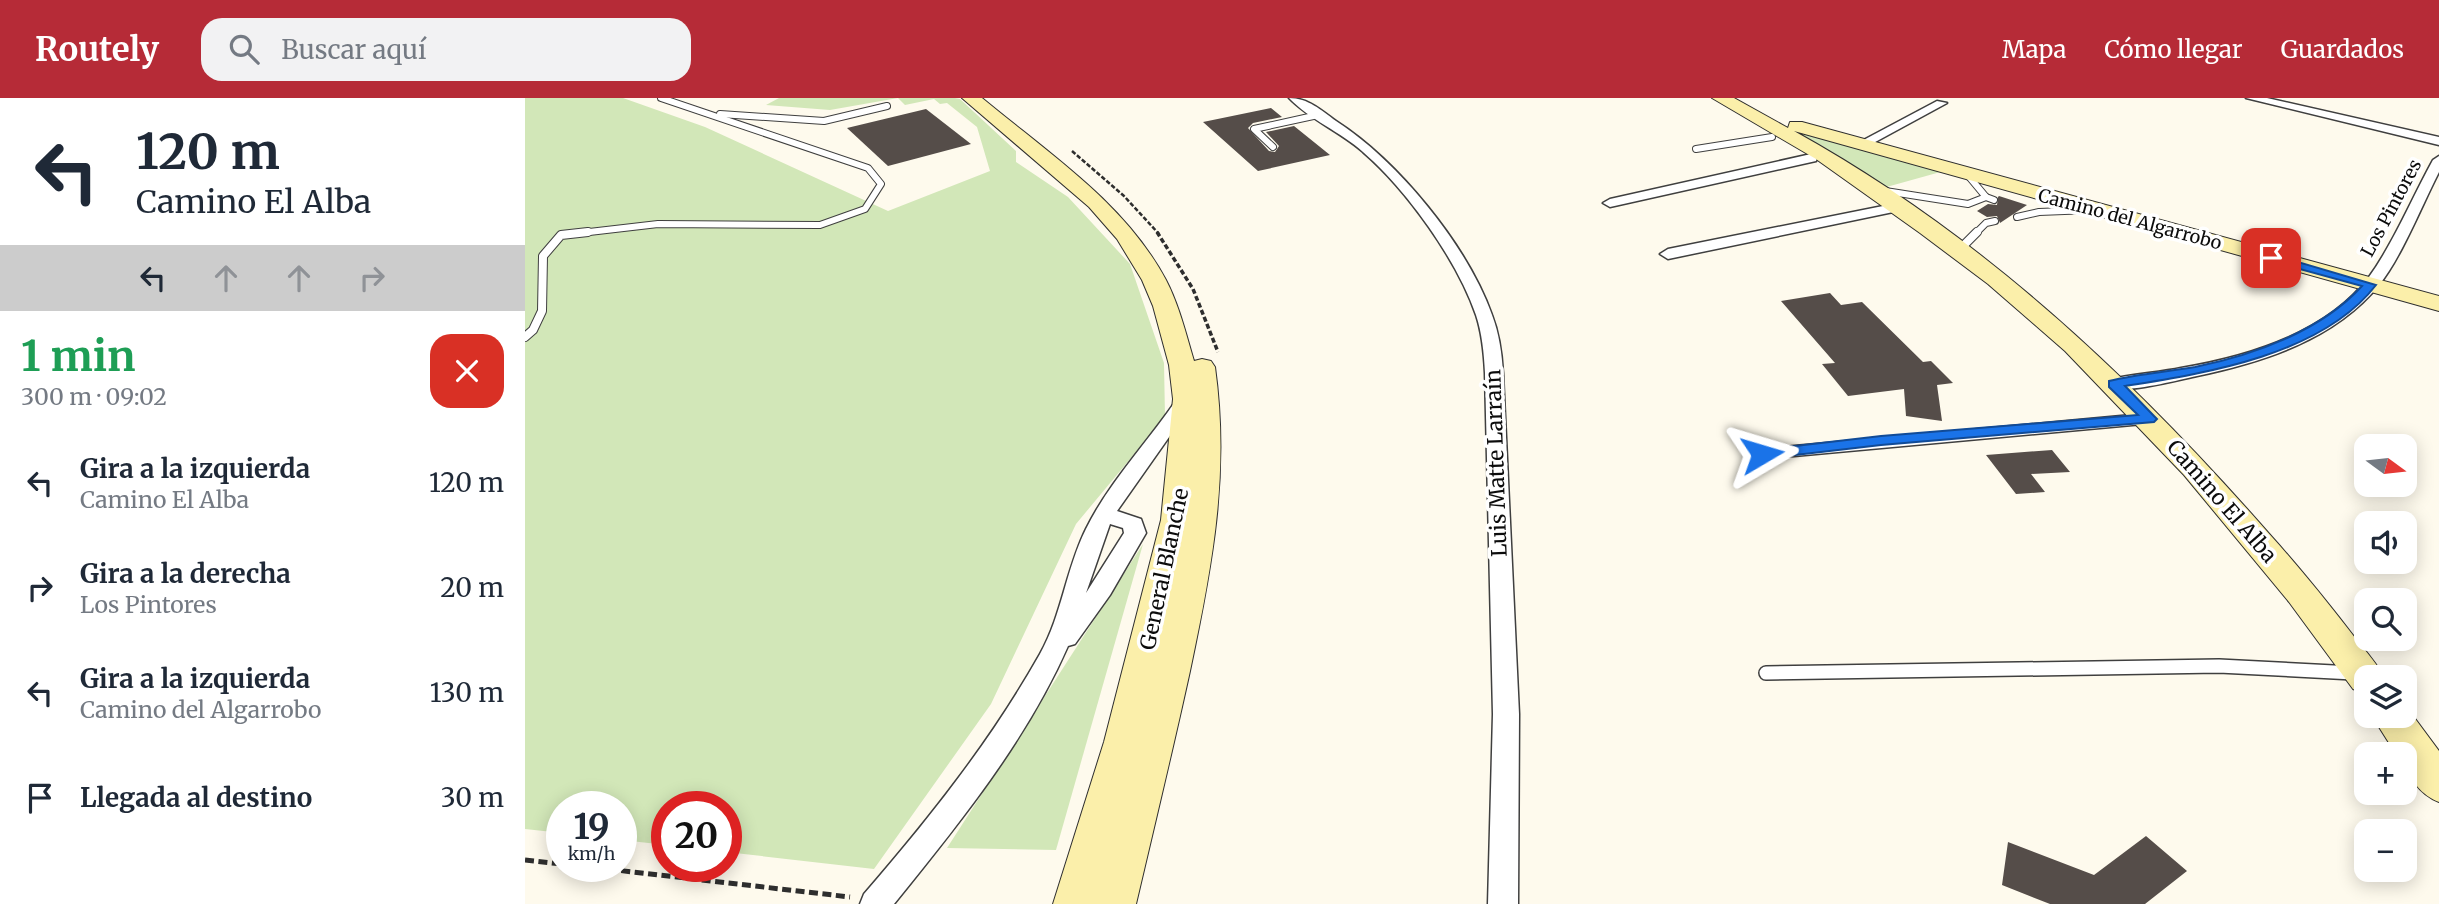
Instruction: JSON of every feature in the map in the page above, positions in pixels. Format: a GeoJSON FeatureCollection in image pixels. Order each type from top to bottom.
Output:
{"type":"FeatureCollection","features":[{"type":"Feature","properties":{"kind":"main road","name":"General Blanche"},"geometry":{"type":"LineString","coordinates":[[971,98],[1079,188],[1126,236],[1154,281],[1165,306],[1182,365],[1187,399],[1177,520],[1124,742],[1076,904]]}},
{"type":"Feature","properties":{"kind":"main road","name":"General Blanche"},"geometry":{"type":"LineString","coordinates":[[996,98],[1105,189],[1146,234],[1173,278],[1184,303],[1201,361],[1206,395],[1210,450],[1191,587],[1113,904]]}},
{"type":"Feature","properties":{"kind":"main road","name":"Camino del Algarrobo"},"geometry":{"type":"LineString","coordinates":[[1707,98],[1733,101],[1862,144],[2439,304]]}},
{"type":"Feature","properties":{"kind":"main road","name":"Camino El Alba"},"geometry":{"type":"LineString","coordinates":[[1707,98],[1772,137],[1884,197]]}},
{"type":"Feature","properties":{"kind":"main road","name":"Camino El Alba"},"geometry":{"type":"LineString","coordinates":[[1733,101],[1823,155],[1884,197],[1959,250],[2034,310],[2149,419],[2245,524],[2355,665]]}},
{"type":"Feature","properties":{"kind":"main road"},"geometry":{"type":"LineString","coordinates":[[2400,728],[2439,784]]}},
{"type":"Feature","properties":{"kind":"street","name":"Luis Matte Larraín"},"geometry":{"type":"LineString","coordinates":[[1295,98],[1368,149],[1404,187],[1468,281],[1484,315],[1489,333],[1494,373],[1506,714],[1503,904]]}},
{"type":"Feature","properties":{"kind":"street"},"geometry":{"type":"LineString","coordinates":[[2252,98],[2439,141]]}},
{"type":"Feature","properties":{"kind":"street"},"geometry":{"type":"LineString","coordinates":[[1862,144],[1941,103]]}},
{"type":"Feature","properties":{"kind":"street"},"geometry":{"type":"LineString","coordinates":[[1610,203],[1811,158]]}},
{"type":"Feature","properties":{"kind":"street","name":"Los Pintores"},"geometry":{"type":"LineString","coordinates":[[2114,384],[2198,370],[2268,351],[2335,318],[2351,306],[2370,285],[2439,160]]}},
{"type":"Feature","properties":{"kind":"street"},"geometry":{"type":"LineString","coordinates":[[1668,254],[1884,197]]}},
{"type":"Feature","properties":{"kind":"street"},"geometry":{"type":"LineString","coordinates":[[1055,649],[1071,608],[1078,579],[1104,517],[1118,494],[1173,423],[1187,399]]}},
{"type":"Feature","properties":{"kind":"street"},"geometry":{"type":"LineString","coordinates":[[877,902],[984,763],[1055,649],[1084,615],[1135,533],[1133,524],[1121,518],[1104,517]]}},
{"type":"Feature","properties":{"kind":"lane"},"geometry":{"type":"LineString","coordinates":[[525,337],[531,334],[545,300],[543,256],[561,235],[658,223],[820,225],[865,209],[881,184],[868,168],[661,98]]}},
{"type":"Feature","properties":{"kind":"lane"},"geometry":{"type":"LineString","coordinates":[[702,113],[824,121],[887,106]]}},
{"type":"Feature","properties":{"kind":"lane"},"geometry":{"type":"LineString","coordinates":[[1273,147],[1254,129],[1318,115]]}},
{"type":"Feature","properties":{"kind":"lane"},"geometry":{"type":"LineString","coordinates":[[1696,149],[1772,137]]}},
{"type":"Feature","properties":{"kind":"lane"},"geometry":{"type":"LineString","coordinates":[[1884,197],[1969,205],[1990,199],[1966,173]]}},
{"type":"Feature","properties":{"kind":"lane"},"geometry":{"type":"LineString","coordinates":[[2023,208],[2039,212]]}},
{"type":"Feature","properties":{"kind":"lane"},"geometry":{"type":"LineString","coordinates":[[2017,216],[2039,212],[2097,210]]}},
{"type":"Feature","properties":{"kind":"lane"},"geometry":{"type":"LineString","coordinates":[[1959,250],[1988,221]]}},
{"type":"Feature","properties":{"kind":"lane"},"geometry":{"type":"LineString","coordinates":[[1762,454],[1881,441],[2149,419]]}},
{"type":"Feature","properties":{"kind":"lane"},"geometry":{"type":"LineString","coordinates":[[1766,673],[2219,666],[2354,675]]}},
{"type":"Feature","properties":{"kind":"path"},"geometry":{"type":"LineString","coordinates":[[525,860],[546,862]]}},
{"type":"Feature","properties":{"kind":"path"},"geometry":{"type":"LineString","coordinates":[[637,873],[877,902]]}},
{"type":"Feature","properties":{"kind":"green space"},"geometry":{"type":"Polygon","coordinates":[[[525,98],[623,98],[705,127],[888,211],[990,171],[977,127],[947,103],[940,104],[934,99],[905,105],[898,98],[960,99],[1016,151],[1016,162],[1068,197],[1130,264],[1164,363],[1165,417],[1076,524],[991,704],[874,869],[742,854],[742,791],[651,791],[651,843],[637,842],[637,791],[546,791],[546,831],[525,829],[525,98]]]}},
{"type":"Feature","properties":{"kind":"green space"},"geometry":{"type":"Polygon","coordinates":[[[779,98],[898,98],[830,110],[766,105],[779,98]]]}},
{"type":"Feature","properties":{"kind":"green space"},"geometry":{"type":"Polygon","coordinates":[[[1772,122],[1944,171],[1883,188],[1772,122]]]}},
{"type":"Feature","properties":{"kind":"green space"},"geometry":{"type":"Polygon","coordinates":[[[1143,544],[1056,850],[947,848],[1143,544]]]}},
{"type":"Feature","properties":{"kind":"building"},"geometry":{"type":"Polygon","coordinates":[[[1271,108],[1282,117],[1253,123],[1248,128],[1269,151],[1275,152],[1279,146],[1266,132],[1294,126],[1330,155],[1258,171],[1203,122],[1271,108]]]}},
{"type":"Feature","properties":{"kind":"building"},"geometry":{"type":"Polygon","coordinates":[[[926,109],[971,144],[888,166],[847,128],[926,109]]]}},
{"type":"Feature","properties":{"kind":"building"},"geometry":{"type":"Polygon","coordinates":[[[1998,197],[2027,205],[2000,223],[1997,216],[1987,217],[1977,211],[1988,204],[1997,205],[1998,197]]]}},
{"type":"Feature","properties":{"kind":"building"},"geometry":{"type":"Polygon","coordinates":[[[1830,293],[1841,305],[1862,302],[1923,362],[1931,361],[1953,383],[1937,385],[1942,421],[1906,416],[1904,389],[1848,396],[1822,364],[1835,363],[1781,301],[1830,293]]]}},
{"type":"Feature","properties":{"kind":"building"},"geometry":{"type":"Polygon","coordinates":[[[2052,450],[2070,472],[2031,474],[2045,492],[2016,494],[1986,455],[2052,450]]]}},
{"type":"Feature","properties":{"kind":"building"},"geometry":{"type":"Polygon","coordinates":[[[2146,836],[2187,871],[2145,904],[2050,904],[2002,885],[2008,842],[2094,875],[2146,836]]]}},
{"type":"Feature","properties":{"kind":"route"},"geometry":{"type":"LineString","coordinates":[[1762,454],[1881,441],[2149,419],[2114,384],[2198,370],[2268,351],[2335,318],[2351,306],[2370,285],[2271,258]]}}]}
